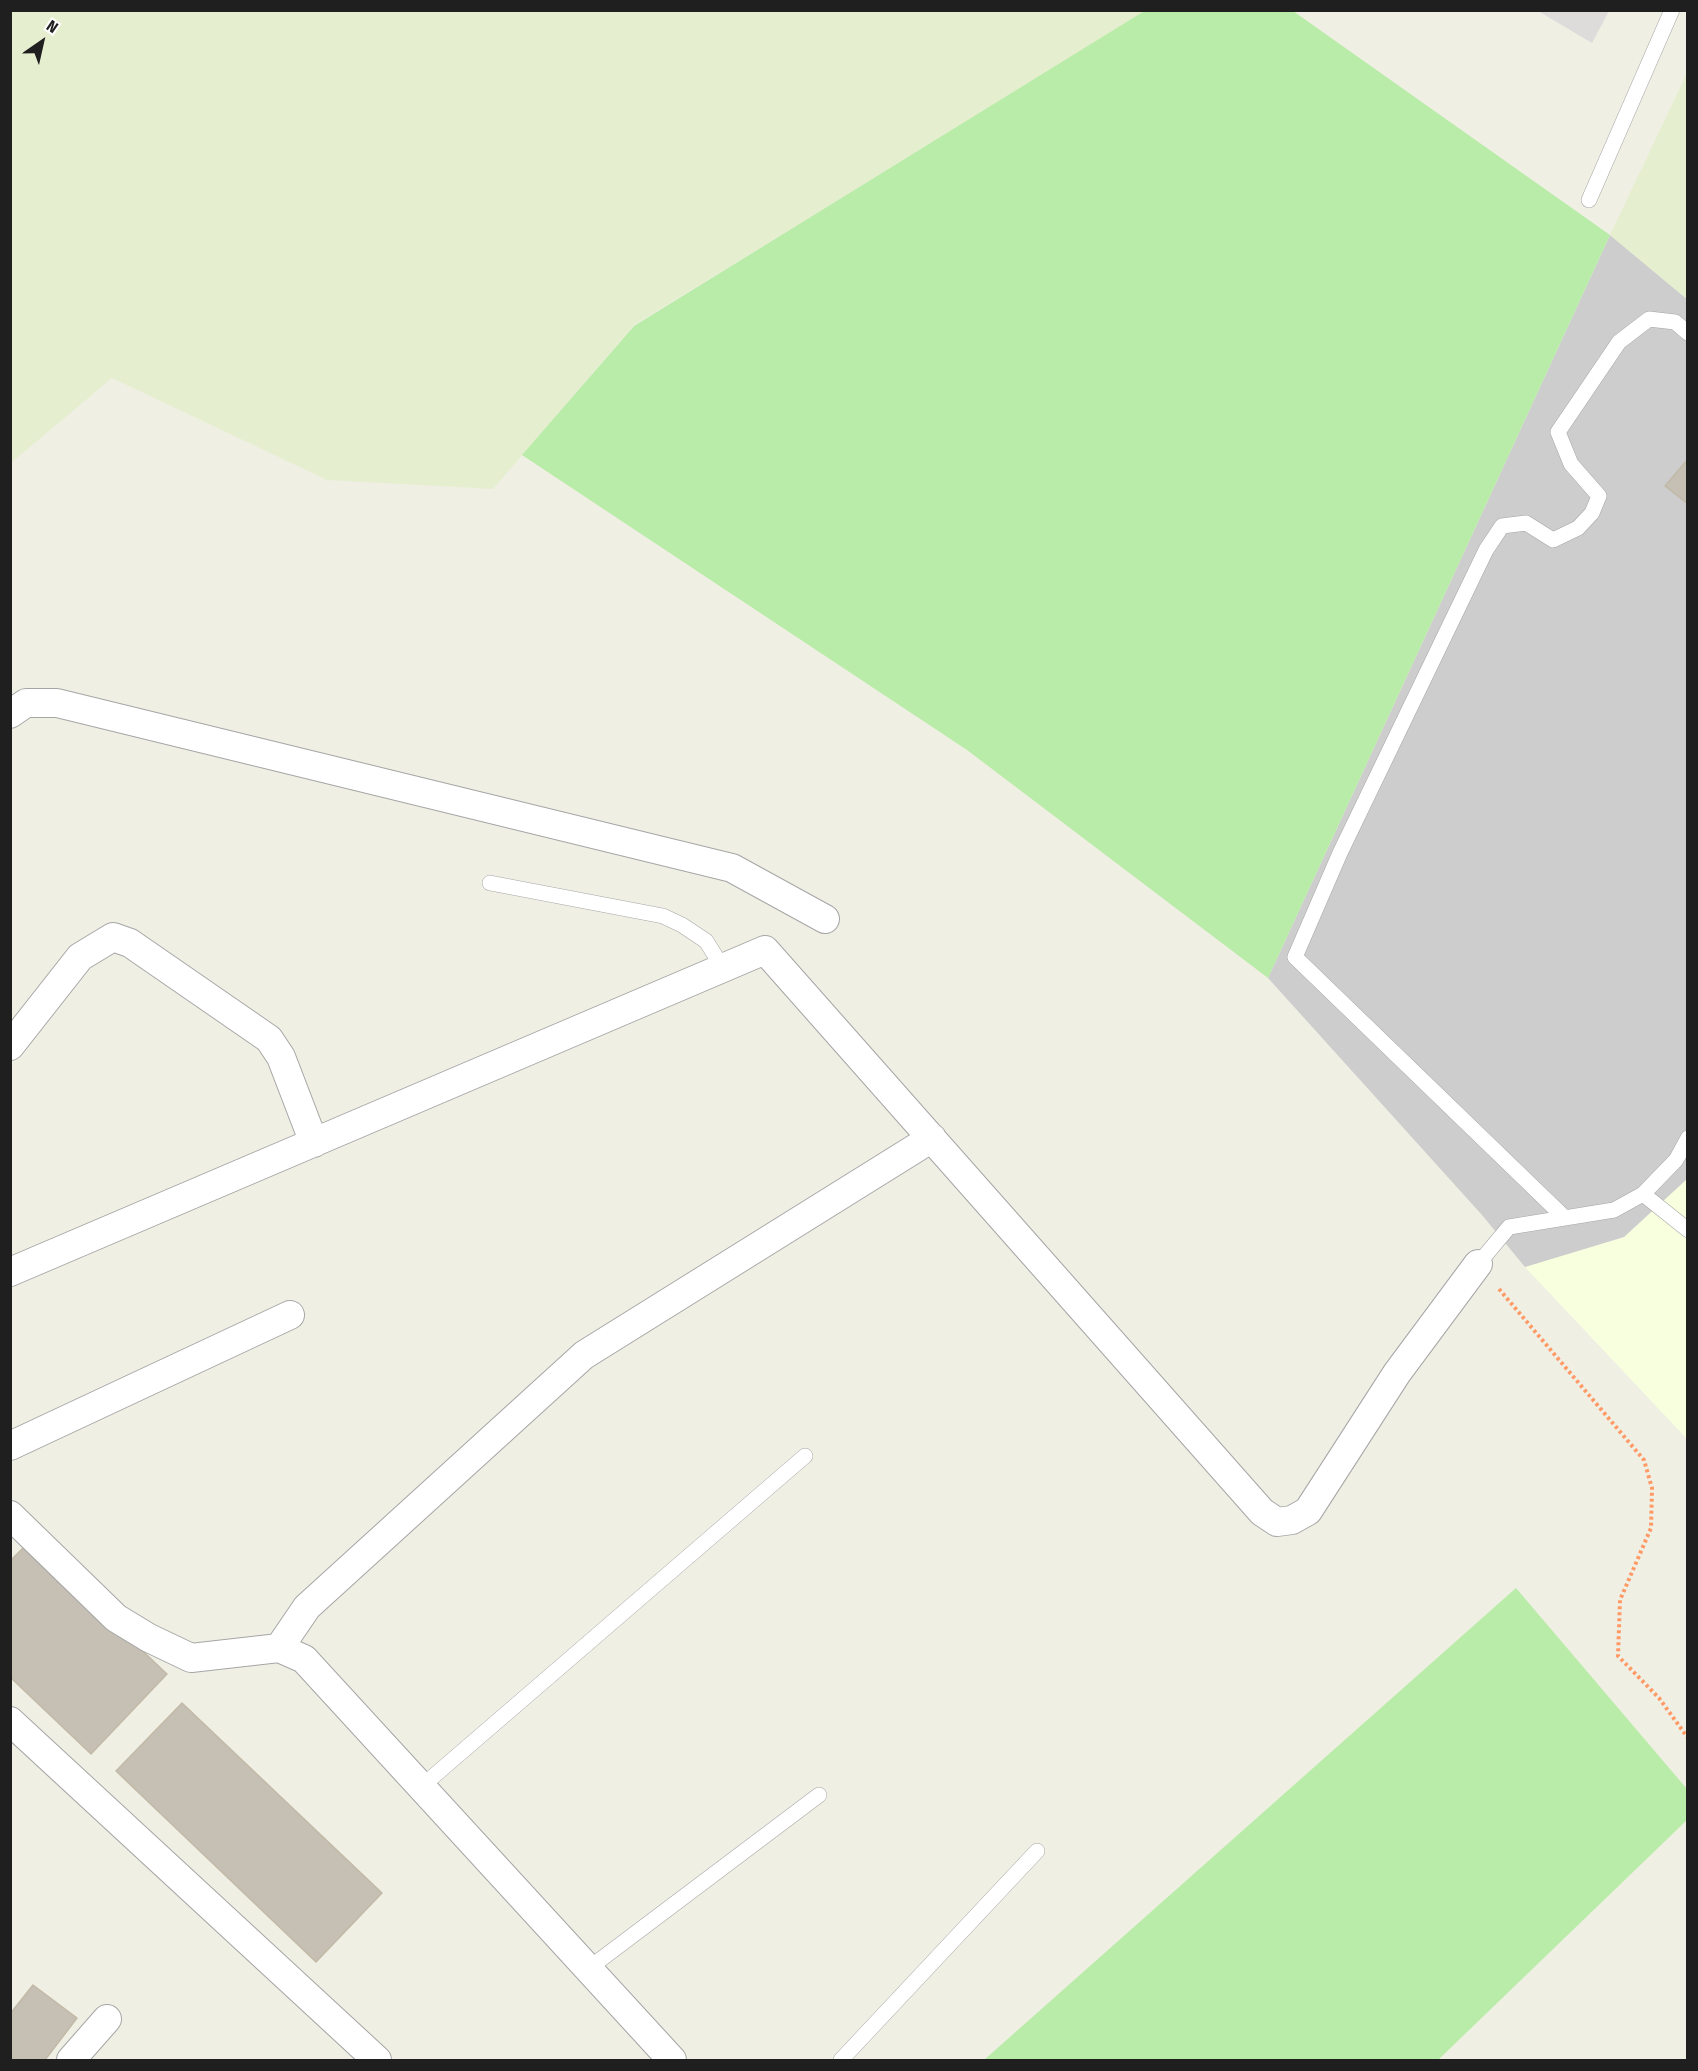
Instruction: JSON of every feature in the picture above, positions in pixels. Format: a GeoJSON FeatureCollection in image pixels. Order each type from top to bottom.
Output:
{"type":"FeatureCollection","features":[{"type":"Feature","properties":{"kind":"street"},"geometry":{"type":"LineString","coordinates":[[10,714],[26,703],[57,703],[732,868],[825,919]]}},
{"type":"Feature","properties":{"kind":"street"},"geometry":{"type":"LineString","coordinates":[[10,1046],[80,957],[113,937],[130,943],[269,1039],[281,1057],[314,1143]]}},
{"type":"Feature","properties":{"kind":"street"},"geometry":{"type":"LineString","coordinates":[[10,1272],[765,950],[1262,1512],[1277,1522],[1292,1520],[1308,1511],[1397,1373],[1478,1264]]}},
{"type":"Feature","properties":{"kind":"street"},"geometry":{"type":"LineString","coordinates":[[279,1648],[307,1606],[584,1355],[933,1138]]}},
{"type":"Feature","properties":{"kind":"street"},"geometry":{"type":"LineString","coordinates":[[10,1446],[290,1315]]}},
{"type":"Feature","properties":{"kind":"street"},"geometry":{"type":"LineString","coordinates":[[10,1515],[116,1618],[149,1638],[191,1658],[279,1648],[304,1659],[672,2061]]}},
{"type":"Feature","properties":{"kind":"street"},"geometry":{"type":"LineString","coordinates":[[10,1721],[377,2061]]}},
{"type":"Feature","properties":{"kind":"street"},"geometry":{"type":"LineString","coordinates":[[71,2061],[107,2019]]}},
{"type":"Feature","properties":{"kind":"lane"},"geometry":{"type":"LineString","coordinates":[[1589,200],[1672,10]]}},
{"type":"Feature","properties":{"kind":"lane"},"geometry":{"type":"LineString","coordinates":[[1565,1218],[1295,957],[1340,853],[1486,550],[1502,526],[1526,523],[1553,540],[1578,528],[1592,513],[1599,496],[1571,464],[1558,432],[1619,342],[1649,320],[1675,322],[1688,333]]}},
{"type":"Feature","properties":{"kind":"lane"},"geometry":{"type":"LineString","coordinates":[[490,883],[663,916],[706,941],[723,968]]}},
{"type":"Feature","properties":{"kind":"lane"},"geometry":{"type":"LineString","coordinates":[[1478,1264],[1509,1227],[1614,1210],[1643,1194],[1676,1160],[1688,1138]]}},
{"type":"Feature","properties":{"kind":"lane"},"geometry":{"type":"LineString","coordinates":[[1643,1194],[1688,1230]]}},
{"type":"Feature","properties":{"kind":"lane"},"geometry":{"type":"LineString","coordinates":[[422,1787],[805,1456]]}},
{"type":"Feature","properties":{"kind":"lane"},"geometry":{"type":"LineString","coordinates":[[588,1969],[819,1796]]}},
{"type":"Feature","properties":{"kind":"lane"},"geometry":{"type":"LineString","coordinates":[[840,2061],[1037,1851]]}},
{"type":"Feature","properties":{"kind":"path"},"geometry":{"type":"LineString","coordinates":[[1478,1264],[1644,1460],[1652,1488],[1651,1528],[1620,1600],[1618,1656],[1659,1698],[1688,1738]]}},
{"type":"Feature","properties":{"kind":"path"},"geometry":{"type":"LineString","coordinates":[[1688,2029],[1688,2046]]}},
{"type":"Feature","properties":{"kind":"shaded area"},"geometry":{"type":"Polygon","coordinates":[[[11,11],[1146,11],[634,325],[493,489],[327,480],[112,378],[11,463],[11,11]]]}},
{"type":"Feature","properties":{"kind":"shaded area"},"geometry":{"type":"Polygon","coordinates":[[[1538,11],[1609,11],[1592,43],[1538,11]]]}},
{"type":"Feature","properties":{"kind":"shaded area"},"geometry":{"type":"Polygon","coordinates":[[[1687,73],[1687,299],[1610,235],[1687,73]]]}},
{"type":"Feature","properties":{"kind":"shaded area"},"geometry":{"type":"Polygon","coordinates":[[[1610,235],[1687,299],[1687,1179],[1624,1237],[1525,1267],[1482,1215],[1268,978],[1610,235]]]}},
{"type":"Feature","properties":{"kind":"shaded area"},"geometry":{"type":"Polygon","coordinates":[[[1687,1179],[1687,1439],[1525,1267],[1624,1237],[1687,1179]]]}},
{"type":"Feature","properties":{"kind":"green space"},"geometry":{"type":"Polygon","coordinates":[[[1146,10],[1293,11],[1610,235],[1268,978],[967,750],[522,455],[634,326],[1146,10]]]}},
{"type":"Feature","properties":{"kind":"green space"},"geometry":{"type":"Polygon","coordinates":[[[1516,1588],[1687,1789],[1687,1820],[1438,2060],[984,2060],[1516,1588]]]}},
{"type":"Feature","properties":{"kind":"building"},"geometry":{"type":"Polygon","coordinates":[[[1688,459],[1688,504],[1665,486],[1688,459]]]}},
{"type":"Feature","properties":{"kind":"building"},"geometry":{"type":"Polygon","coordinates":[[[28,1543],[167,1674],[91,1754],[10,1677],[10,1561],[28,1543]]]}},
{"type":"Feature","properties":{"kind":"building"},"geometry":{"type":"Polygon","coordinates":[[[182,1703],[382,1893],[316,1962],[116,1771],[182,1703]]]}},
{"type":"Feature","properties":{"kind":"building"},"geometry":{"type":"Polygon","coordinates":[[[33,1985],[77,2018],[45,2060],[10,2060],[10,2014],[33,1985]]]}}]}
